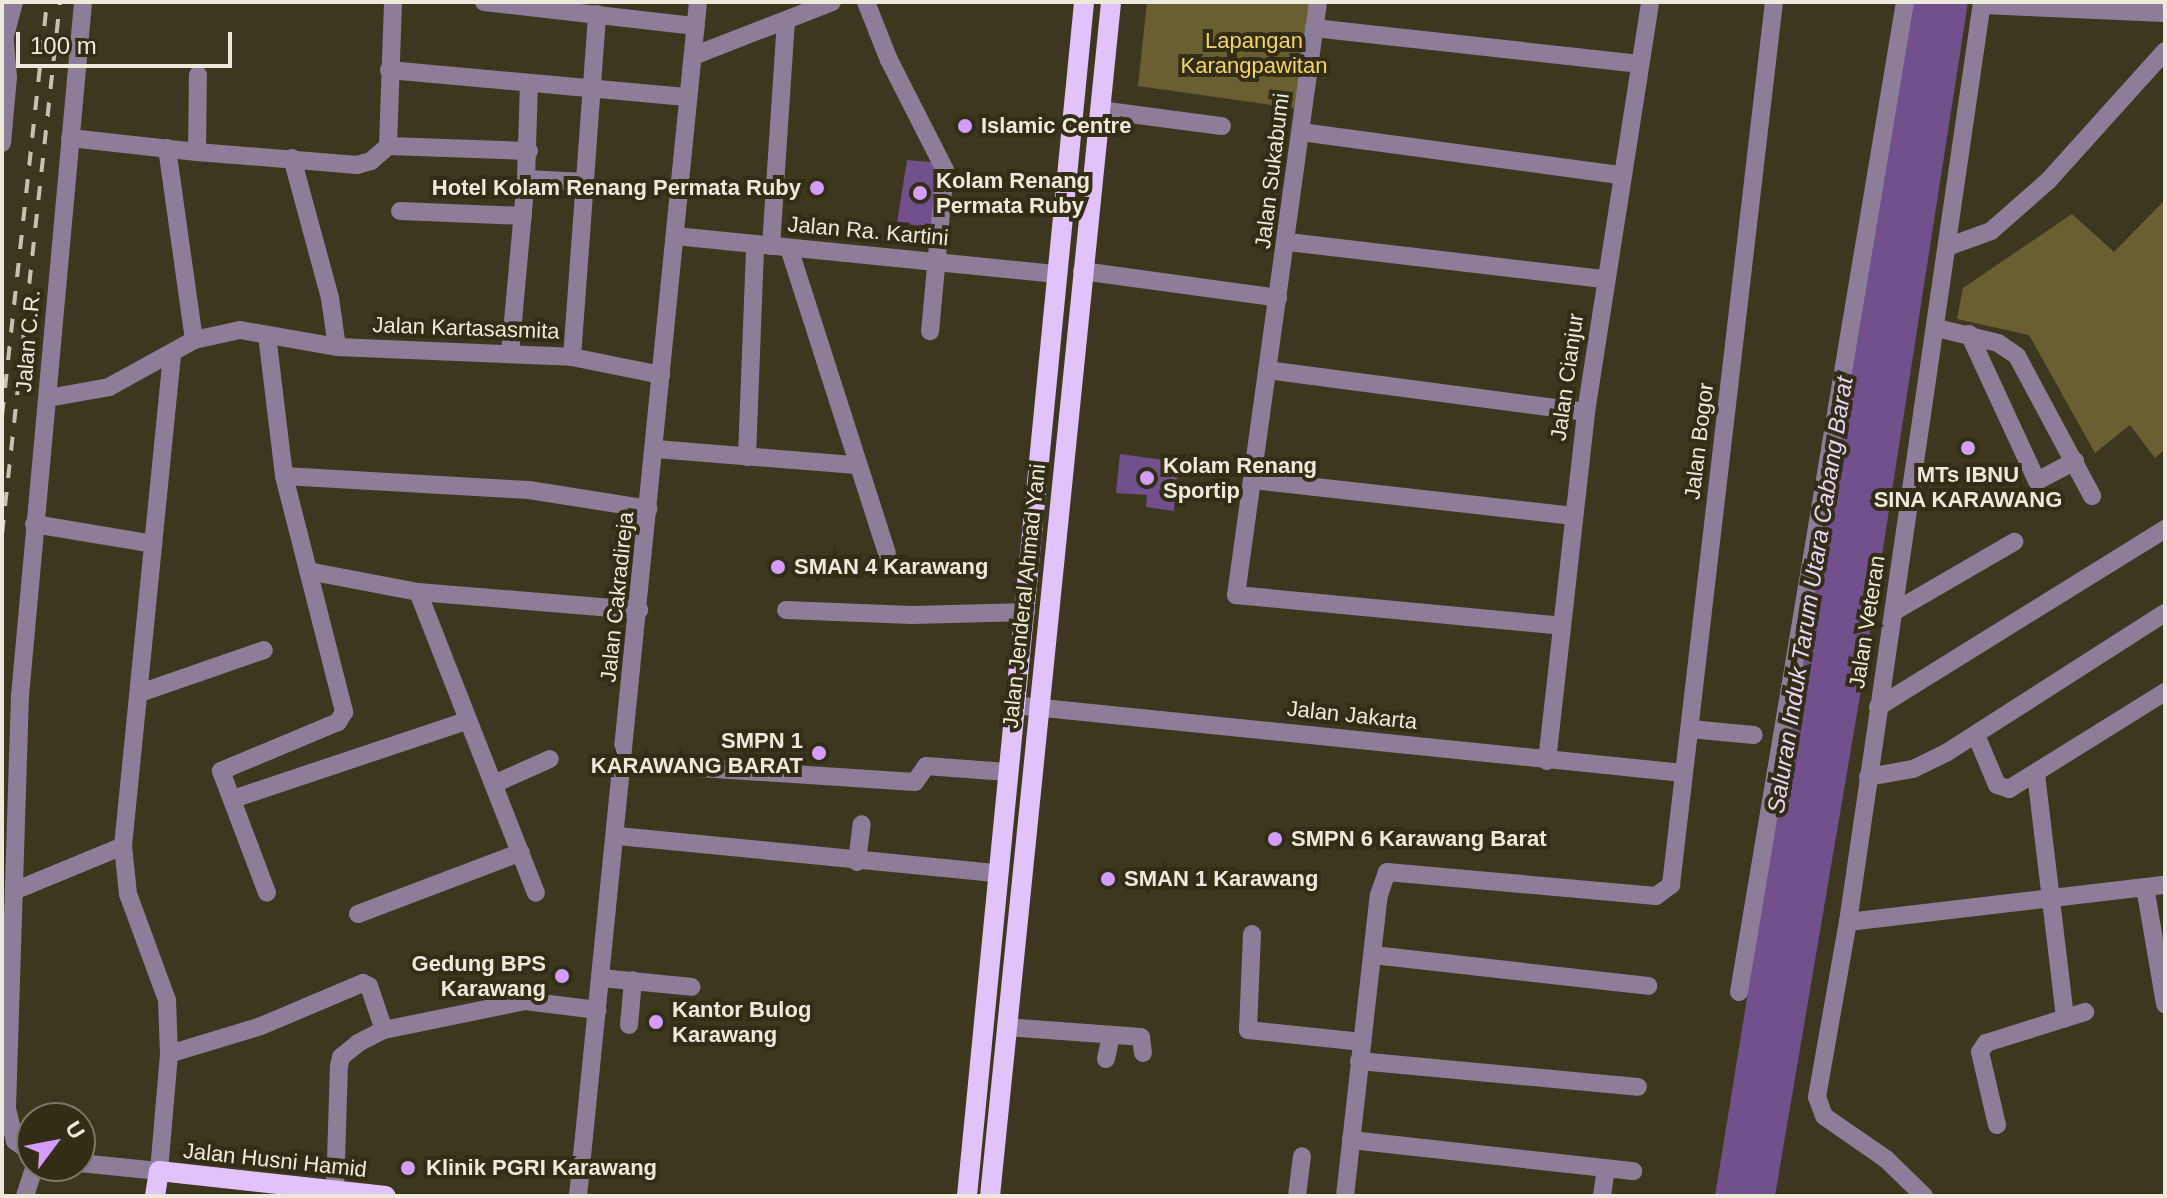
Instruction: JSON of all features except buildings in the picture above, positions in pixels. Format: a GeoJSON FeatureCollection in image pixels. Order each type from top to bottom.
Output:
{"type":"FeatureCollection","features":[{"type":"Feature","properties":{"kind":"main road","name":"Jalan Jenderal Ahmad Yani"},"geometry":{"type":"LineString","coordinates":[[967,1196],[1084,2]]}},
{"type":"Feature","properties":{"kind":"main road","name":"Jalan Jenderal Ahmad Yani"},"geometry":{"type":"LineString","coordinates":[[990,1196],[1037,706],[1111,2]]}},
{"type":"Feature","properties":{"kind":"main road","name":"Jalan Husni Hamid"},"geometry":{"type":"LineString","coordinates":[[159,1171],[386,1196]]}},
{"type":"Feature","properties":{"kind":"main road"},"geometry":{"type":"LineString","coordinates":[[155,1196],[159,1171]]}},
{"type":"Feature","properties":{"kind":"street"},"geometry":{"type":"LineString","coordinates":[[2,143],[8,77],[4,43],[14,2]]}},
{"type":"Feature","properties":{"kind":"street","name":"Jalan C.R."},"geometry":{"type":"LineString","coordinates":[[8,1144],[20,696],[83,2]]}},
{"type":"Feature","properties":{"kind":"street"},"geometry":{"type":"LineString","coordinates":[[388,146],[393,2]]}},
{"type":"Feature","properties":{"kind":"street"},"geometry":{"type":"LineString","coordinates":[[484,2],[696,26]]}},
{"type":"Feature","properties":{"kind":"street","name":"Jalan Cakradireja"},"geometry":{"type":"LineString","coordinates":[[578,1196],[618,836],[686,97],[698,2]]}},
{"type":"Feature","properties":{"kind":"street"},"geometry":{"type":"LineString","coordinates":[[693,56],[832,2]]}},
{"type":"Feature","properties":{"kind":"street"},"geometry":{"type":"LineString","coordinates":[[866,2],[889,60],[945,170],[930,331]]}},
{"type":"Feature","properties":{"kind":"street","name":"Jalan Sukabumi"},"geometry":{"type":"LineString","coordinates":[[1318,2],[1288,242],[1236,595],[1562,626]]}},
{"type":"Feature","properties":{"kind":"street","name":"Jalan Cianjur"},"geometry":{"type":"LineString","coordinates":[[1547,761],[1586,412],[1650,2]]}},
{"type":"Feature","properties":{"kind":"street","name":"Jalan Bogor"},"geometry":{"type":"LineString","coordinates":[[1373,955],[1387,872],[1656,896],[1671,885],[1774,2]]}},
{"type":"Feature","properties":{"kind":"street"},"geometry":{"type":"LineString","coordinates":[[1739,992],[1905,2]]}},
{"type":"Feature","properties":{"kind":"street"},"geometry":{"type":"LineString","coordinates":[[1982,4],[2165,13]]}},
{"type":"Feature","properties":{"kind":"street","name":"Jalan Veteran"},"geometry":{"type":"LineString","coordinates":[[1924,1196],[1886,1159],[1818,1108],[1895,611],[1982,4]]}},
{"type":"Feature","properties":{"kind":"street"},"geometry":{"type":"LineString","coordinates":[[572,357],[597,14]]}},
{"type":"Feature","properties":{"kind":"street"},"geometry":{"type":"LineString","coordinates":[[747,457],[772,246],[786,21]]}},
{"type":"Feature","properties":{"kind":"street"},"geometry":{"type":"LineString","coordinates":[[1314,28],[1640,64]]}},
{"type":"Feature","properties":{"kind":"street"},"geometry":{"type":"LineString","coordinates":[[1947,247],[1991,231],[2048,181],[2165,51]]}},
{"type":"Feature","properties":{"kind":"street"},"geometry":{"type":"LineString","coordinates":[[389,70],[686,97]]}},
{"type":"Feature","properties":{"kind":"street"},"geometry":{"type":"LineString","coordinates":[[197,152],[198,75]]}},
{"type":"Feature","properties":{"kind":"street"},"geometry":{"type":"LineString","coordinates":[[510,354],[529,151],[529,83]]}},
{"type":"Feature","properties":{"kind":"street"},"geometry":{"type":"LineString","coordinates":[[1100,110],[1222,126]]}},
{"type":"Feature","properties":{"kind":"street"},"geometry":{"type":"LineString","coordinates":[[1301,132],[1621,175]]}},
{"type":"Feature","properties":{"kind":"street"},"geometry":{"type":"LineString","coordinates":[[70,138],[197,152],[362,164],[388,146],[529,151]]}},
{"type":"Feature","properties":{"kind":"street"},"geometry":{"type":"LineString","coordinates":[[48,398],[109,387],[194,340],[167,148]]}},
{"type":"Feature","properties":{"kind":"street"},"geometry":{"type":"LineString","coordinates":[[292,158],[330,298],[337,347]]}},
{"type":"Feature","properties":{"kind":"street"},"geometry":{"type":"LineString","coordinates":[[526,179],[586,182]]}},
{"type":"Feature","properties":{"kind":"street"},"geometry":{"type":"LineString","coordinates":[[400,211],[523,216]]}},
{"type":"Feature","properties":{"kind":"street","name":"Jalan Ra. Kartini"},"geometry":{"type":"LineString","coordinates":[[675,236],[1057,274]]}},
{"type":"Feature","properties":{"kind":"street"},"geometry":{"type":"LineString","coordinates":[[1288,242],[1605,279]]}},
{"type":"Feature","properties":{"kind":"street"},"geometry":{"type":"LineString","coordinates":[[772,246],[887,553]]}},
{"type":"Feature","properties":{"kind":"street"},"geometry":{"type":"LineString","coordinates":[[1082,271],[1278,298]]}},
{"type":"Feature","properties":{"kind":"street"},"geometry":{"type":"LineString","coordinates":[[1937,328],[1998,343],[2017,356],[2092,496]]}},
{"type":"Feature","properties":{"kind":"street","name":"Jalan Kartasasmita"},"geometry":{"type":"LineString","coordinates":[[194,340],[240,330],[337,347],[572,357],[661,375]]}},
{"type":"Feature","properties":{"kind":"street"},"geometry":{"type":"LineString","coordinates":[[1969,334],[2037,481],[2075,461]]}},
{"type":"Feature","properties":{"kind":"street"},"geometry":{"type":"LineString","coordinates":[[267,335],[284,476],[342,719],[224,769],[222,779],[233,799],[267,893]]}},
{"type":"Feature","properties":{"kind":"street"},"geometry":{"type":"LineString","coordinates":[[96,1165],[159,1171],[169,1054],[167,1000],[128,894],[123,846],[172,354]]}},
{"type":"Feature","properties":{"kind":"street"},"geometry":{"type":"LineString","coordinates":[[1267,370],[1586,412]]}},
{"type":"Feature","properties":{"kind":"street"},"geometry":{"type":"LineString","coordinates":[[656,449],[856,465]]}},
{"type":"Feature","properties":{"kind":"street"},"geometry":{"type":"LineString","coordinates":[[284,476],[529,490],[649,509]]}},
{"type":"Feature","properties":{"kind":"street"},"geometry":{"type":"LineString","coordinates":[[1253,480],[1572,516]]}},
{"type":"Feature","properties":{"kind":"street"},"geometry":{"type":"LineString","coordinates":[[34,524],[153,544]]}},
{"type":"Feature","properties":{"kind":"street"},"geometry":{"type":"LineString","coordinates":[[1878,707],[2165,529]]}},
{"type":"Feature","properties":{"kind":"street"},"geometry":{"type":"LineString","coordinates":[[1895,611],[2014,542]]}},
{"type":"Feature","properties":{"kind":"street"},"geometry":{"type":"LineString","coordinates":[[308,571],[418,592],[639,610]]}},
{"type":"Feature","properties":{"kind":"street"},"geometry":{"type":"LineString","coordinates":[[418,592],[536,893]]}},
{"type":"Feature","properties":{"kind":"street"},"geometry":{"type":"LineString","coordinates":[[786,610],[912,615],[1026,612]]}},
{"type":"Feature","properties":{"kind":"street"},"geometry":{"type":"LineString","coordinates":[[1868,777],[1913,769],[1976,735],[2165,613]]}},
{"type":"Feature","properties":{"kind":"street"},"geometry":{"type":"LineString","coordinates":[[140,693],[264,650]]}},
{"type":"Feature","properties":{"kind":"street"},"geometry":{"type":"LineString","coordinates":[[1976,735],[2002,789],[2036,774],[2165,692]]}},
{"type":"Feature","properties":{"kind":"street","name":"Jalan Jakarta"},"geometry":{"type":"LineString","coordinates":[[1014,705],[1684,773]]}},
{"type":"Feature","properties":{"kind":"street"},"geometry":{"type":"LineString","coordinates":[[233,799],[466,721]]}},
{"type":"Feature","properties":{"kind":"street"},"geometry":{"type":"LineString","coordinates":[[1690,729],[1754,735]]}},
{"type":"Feature","properties":{"kind":"street"},"geometry":{"type":"LineString","coordinates":[[494,784],[550,759]]}},
{"type":"Feature","properties":{"kind":"street"},"geometry":{"type":"LineString","coordinates":[[699,768],[915,782],[926,766],[1007,772]]}},
{"type":"Feature","properties":{"kind":"street"},"geometry":{"type":"LineString","coordinates":[[2036,774],[2065,1018]]}},
{"type":"Feature","properties":{"kind":"street"},"geometry":{"type":"LineString","coordinates":[[857,862],[862,824]]}},
{"type":"Feature","properties":{"kind":"street"},"geometry":{"type":"LineString","coordinates":[[618,836],[857,862],[997,873]]}},
{"type":"Feature","properties":{"kind":"street"},"geometry":{"type":"LineString","coordinates":[[14,891],[123,846]]}},
{"type":"Feature","properties":{"kind":"street"},"geometry":{"type":"LineString","coordinates":[[358,914],[521,852]]}},
{"type":"Feature","properties":{"kind":"street"},"geometry":{"type":"LineString","coordinates":[[1848,922],[2165,885]]}},
{"type":"Feature","properties":{"kind":"street"},"geometry":{"type":"LineString","coordinates":[[2145,887],[2165,1004]]}},
{"type":"Feature","properties":{"kind":"street"},"geometry":{"type":"LineString","coordinates":[[1252,934],[1248,1030],[1362,1042]]}},
{"type":"Feature","properties":{"kind":"street"},"geometry":{"type":"LineString","coordinates":[[1345,1196],[1373,955],[1648,986]]}},
{"type":"Feature","properties":{"kind":"street"},"geometry":{"type":"LineString","coordinates":[[601,978],[692,987]]}},
{"type":"Feature","properties":{"kind":"street"},"geometry":{"type":"LineString","coordinates":[[629,1025],[633,980]]}},
{"type":"Feature","properties":{"kind":"street"},"geometry":{"type":"LineString","coordinates":[[169,1054],[261,1026],[363,983],[369,986],[384,1030]]}},
{"type":"Feature","properties":{"kind":"street"},"geometry":{"type":"LineString","coordinates":[[335,1192],[341,1057],[384,1030],[525,1001],[597,1010]]}},
{"type":"Feature","properties":{"kind":"street"},"geometry":{"type":"LineString","coordinates":[[1997,1125],[1980,1052],[1986,1043],[2085,1012]]}},
{"type":"Feature","properties":{"kind":"street"},"geometry":{"type":"LineString","coordinates":[[1006,1027],[1046,1038],[1141,1037],[1143,1053]]}},
{"type":"Feature","properties":{"kind":"street"},"geometry":{"type":"LineString","coordinates":[[1106,1059],[1111,1036]]}},
{"type":"Feature","properties":{"kind":"street"},"geometry":{"type":"LineString","coordinates":[[1359,1061],[1638,1087]]}},
{"type":"Feature","properties":{"kind":"street"},"geometry":{"type":"LineString","coordinates":[[1351,1140],[1633,1171]]}},
{"type":"Feature","properties":{"kind":"street"},"geometry":{"type":"LineString","coordinates":[[1297,1196],[1302,1156]]}},
{"type":"Feature","properties":{"kind":"street"},"geometry":{"type":"LineString","coordinates":[[1602,1196],[1606,1168]]}},
{"type":"Feature","properties":{"kind":"green space","name":"Lapangan Karangpawitan"},"geometry":{"type":"Polygon","coordinates":[[[1147,2],[1311,2],[1306,58],[1294,108],[1138,86],[1147,2]]]}},
{"type":"Feature","properties":{"kind":"green space"},"geometry":{"type":"Polygon","coordinates":[[[2165,200],[2165,449],[2155,458],[2130,425],[2095,453],[2029,335],[1957,319],[1963,288],[2072,214],[2114,252],[2165,200]]]}},
{"type":"Feature","properties":{"kind":"shaded area"},"geometry":{"type":"Polygon","coordinates":[[[1908,2],[1968,2],[1862,684],[1775,1196],[1715,1196],[1908,2]]]}},
{"type":"Feature","properties":{"kind":"shaded area","name":"Kolam Renang Permata Ruby"},"geometry":{"type":"Polygon","coordinates":[[[907,160],[941,163],[934,227],[897,223],[907,160]]]}},
{"type":"Feature","properties":{"kind":"shaded area","name":"Kolam Renang Sportip"},"geometry":{"type":"Polygon","coordinates":[[[1120,454],[1178,462],[1174,511],[1146,507],[1147,495],[1116,493],[1120,454]]]}},
{"type":"Feature","properties":{"kind":"railway"},"geometry":{"type":"LineString","coordinates":[[2,416],[47,2]]}},
{"type":"Feature","properties":{"kind":"railway"},"geometry":{"type":"LineString","coordinates":[[2,534],[60,2]]}},
{"type":"Feature","properties":{"kind":"place","name":"Islamic Centre"},"geometry":{"type":"Point","coordinates":[965,126]}},
{"type":"Feature","properties":{"kind":"place","name":"Hotel Kolam Renang Permata Ruby"},"geometry":{"type":"Point","coordinates":[817,188]}},
{"type":"Feature","properties":{"kind":"place","name":"Kolam Renang Permata Ruby"},"geometry":{"type":"Point","coordinates":[920,193]}},
{"type":"Feature","properties":{"kind":"place","name":"MTs IBNU SINA KARAWANG"},"geometry":{"type":"Point","coordinates":[1968,448]}},
{"type":"Feature","properties":{"kind":"place","name":"Kolam Renang Sportip"},"geometry":{"type":"Point","coordinates":[1147,478]}},
{"type":"Feature","properties":{"kind":"place","name":"SMAN 4 Karawang"},"geometry":{"type":"Point","coordinates":[778,567]}},
{"type":"Feature","properties":{"kind":"place","name":"SMPN 1 KARAWANG BARAT"},"geometry":{"type":"Point","coordinates":[819,753]}},
{"type":"Feature","properties":{"kind":"place","name":"SMPN 6 Karawang Barat"},"geometry":{"type":"Point","coordinates":[1275,839]}},
{"type":"Feature","properties":{"kind":"place","name":"SMAN 1 Karawang"},"geometry":{"type":"Point","coordinates":[1108,879]}},
{"type":"Feature","properties":{"kind":"place","name":"Gedung BPS Karawang"},"geometry":{"type":"Point","coordinates":[562,976]}},
{"type":"Feature","properties":{"kind":"place","name":"Kantor Bulog Karawang"},"geometry":{"type":"Point","coordinates":[656,1022]}},
{"type":"Feature","properties":{"kind":"place","name":"Klinik PGRI Karawang"},"geometry":{"type":"Point","coordinates":[408,1168]}},
{"type":"Feature","properties":{"kind":"water label","name":"Saluran Induk Tarum Utara Cabang Barat"},"geometry":{"type":"Point","coordinates":[1810,595]}}]}
